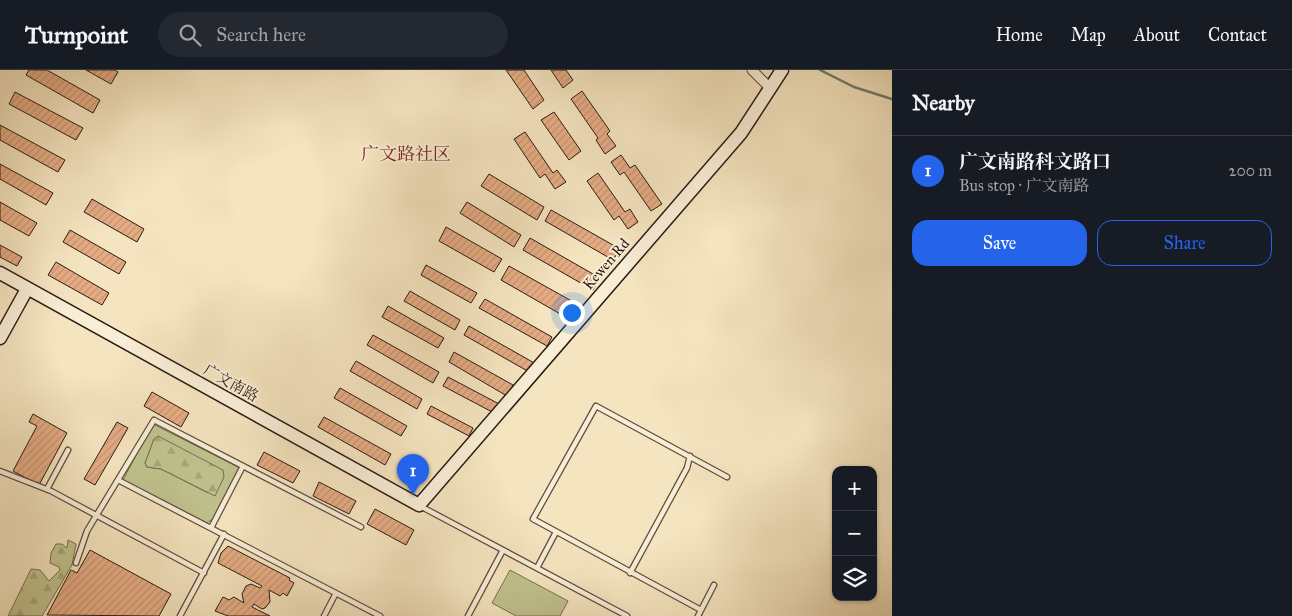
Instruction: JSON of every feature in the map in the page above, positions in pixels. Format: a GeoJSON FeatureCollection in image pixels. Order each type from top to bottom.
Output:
{"type":"FeatureCollection","features":[{"type":"Feature","properties":{"kind":"street"},"geometry":{"type":"LineString","coordinates":[[752,70],[771,87]]}},
{"type":"Feature","properties":{"kind":"street","name":"Kewen Rd"},"geometry":{"type":"LineString","coordinates":[[419,505],[741,133],[782,70]]}},
{"type":"Feature","properties":{"kind":"street","name":"Kewen Rd"},"geometry":{"type":"LineString","coordinates":[[771,87],[786,70]]}},
{"type":"Feature","properties":{"kind":"street","name":"广文南路"},"geometry":{"type":"LineString","coordinates":[[0,273],[419,505]]}},
{"type":"Feature","properties":{"kind":"street","name":"广文南路"},"geometry":{"type":"LineString","coordinates":[[0,280],[12,287],[27,288]]}},
{"type":"Feature","properties":{"kind":"street"},"geometry":{"type":"LineString","coordinates":[[0,338],[27,288]]}},
{"type":"Feature","properties":{"kind":"lane"},"geometry":{"type":"LineString","coordinates":[[701,610],[533,519],[596,406],[727,477]]}},
{"type":"Feature","properties":{"kind":"lane"},"geometry":{"type":"LineString","coordinates":[[76,563],[82,542],[92,523],[98,516],[154,420],[361,527]]}},
{"type":"Feature","properties":{"kind":"lane"},"geometry":{"type":"LineString","coordinates":[[47,489],[68,450]]}},
{"type":"Feature","properties":{"kind":"lane"},"geometry":{"type":"LineString","coordinates":[[630,573],[687,468],[690,456]]}},
{"type":"Feature","properties":{"kind":"lane"},"geometry":{"type":"LineString","coordinates":[[211,528],[243,466]]}},
{"type":"Feature","properties":{"kind":"lane"},"geometry":{"type":"LineString","coordinates":[[0,471],[47,489],[204,572]]}},
{"type":"Feature","properties":{"kind":"lane"},"geometry":{"type":"LineString","coordinates":[[118,480],[380,616]]}},
{"type":"Feature","properties":{"kind":"lane"},"geometry":{"type":"LineString","coordinates":[[419,505],[627,616]]}},
{"type":"Feature","properties":{"kind":"lane"},"geometry":{"type":"LineString","coordinates":[[537,568],[556,532]]}},
{"type":"Feature","properties":{"kind":"lane"},"geometry":{"type":"LineString","coordinates":[[180,616],[224,534]]}},
{"type":"Feature","properties":{"kind":"lane"},"geometry":{"type":"LineString","coordinates":[[468,616],[503,550]]}},
{"type":"Feature","properties":{"kind":"lane"},"geometry":{"type":"LineString","coordinates":[[698,616],[714,585]]}},
{"type":"Feature","properties":{"kind":"lane"},"geometry":{"type":"LineString","coordinates":[[324,616],[336,593]]}},
{"type":"Feature","properties":{"kind":"green space"},"geometry":{"type":"Polygon","coordinates":[[[155,425],[238,467],[239,470],[214,518],[207,523],[123,480],[151,427],[155,425]],[[154,439],[145,463],[147,467],[161,469],[208,493],[154,439]]]}},
{"type":"Feature","properties":{"kind":"green space"},"geometry":{"type":"Polygon","coordinates":[[[158,436],[223,470],[224,477],[215,496],[161,469],[147,467],[145,463],[154,439],[158,436]]]}},
{"type":"Feature","properties":{"kind":"green space"},"geometry":{"type":"Polygon","coordinates":[[[68,540],[76,544],[72,565],[42,616],[8,616],[31,569],[40,570],[49,581],[60,570],[59,567],[50,563],[51,553],[56,544],[62,544],[67,548],[68,540]]]}},
{"type":"Feature","properties":{"kind":"green space"},"geometry":{"type":"Polygon","coordinates":[[[510,570],[568,601],[560,616],[516,616],[492,603],[510,570]]]}},
{"type":"Feature","properties":{"kind":"building"},"geometry":{"type":"Polygon","coordinates":[[[29,70],[47,70],[100,100],[93,113],[26,75],[29,70]]]}},
{"type":"Feature","properties":{"kind":"building"},"geometry":{"type":"Polygon","coordinates":[[[86,70],[115,70],[118,72],[111,84],[86,70]]]}},
{"type":"Feature","properties":{"kind":"building"},"geometry":{"type":"Polygon","coordinates":[[[506,70],[524,70],[544,100],[533,109],[506,70]]]}},
{"type":"Feature","properties":{"kind":"building"},"geometry":{"type":"Polygon","coordinates":[[[551,70],[566,70],[573,80],[563,88],[551,70]]]}},
{"type":"Feature","properties":{"kind":"building"},"geometry":{"type":"Polygon","coordinates":[[[582,91],[610,131],[607,134],[616,146],[605,154],[596,140],[598,138],[571,99],[582,91]]]}},
{"type":"Feature","properties":{"kind":"building"},"geometry":{"type":"Polygon","coordinates":[[[15,92],[83,128],[76,140],[9,104],[15,92]]]}},
{"type":"Feature","properties":{"kind":"building"},"geometry":{"type":"Polygon","coordinates":[[[554,112],[581,151],[569,160],[541,120],[554,112]]]}},
{"type":"Feature","properties":{"kind":"building"},"geometry":{"type":"Polygon","coordinates":[[[0,125],[65,160],[58,172],[0,140],[0,125]]]}},
{"type":"Feature","properties":{"kind":"building"},"geometry":{"type":"Polygon","coordinates":[[[525,132],[553,173],[557,170],[566,182],[555,189],[545,174],[540,178],[514,139],[525,132]]]}},
{"type":"Feature","properties":{"kind":"building"},"geometry":{"type":"Polygon","coordinates":[[[621,155],[630,168],[635,165],[662,204],[651,211],[624,172],[620,175],[611,162],[621,155]]]}},
{"type":"Feature","properties":{"kind":"building"},"geometry":{"type":"Polygon","coordinates":[[[0,164],[53,193],[46,205],[0,179],[0,164]]]}},
{"type":"Feature","properties":{"kind":"building"},"geometry":{"type":"Polygon","coordinates":[[[598,173],[625,212],[630,209],[638,222],[628,229],[619,216],[614,220],[587,181],[598,173]]]}},
{"type":"Feature","properties":{"kind":"building"},"geometry":{"type":"Polygon","coordinates":[[[489,174],[544,207],[537,220],[481,186],[489,174]]]}},
{"type":"Feature","properties":{"kind":"building"},"geometry":{"type":"Polygon","coordinates":[[[92,199],[144,229],[137,242],[84,212],[92,199]]]}},
{"type":"Feature","properties":{"kind":"building"},"geometry":{"type":"Polygon","coordinates":[[[0,202],[37,223],[29,236],[0,220],[0,202]]]}},
{"type":"Feature","properties":{"kind":"building"},"geometry":{"type":"Polygon","coordinates":[[[467,202],[521,235],[514,247],[460,213],[467,202]]]}},
{"type":"Feature","properties":{"kind":"building"},"geometry":{"type":"Polygon","coordinates":[[[551,210],[620,249],[613,260],[545,221],[551,210]]]}},
{"type":"Feature","properties":{"kind":"building"},"geometry":{"type":"Polygon","coordinates":[[[446,227],[502,259],[494,272],[439,241],[446,227]]]}},
{"type":"Feature","properties":{"kind":"building"},"geometry":{"type":"Polygon","coordinates":[[[70,230],[126,262],[119,274],[63,242],[70,230]]]}},
{"type":"Feature","properties":{"kind":"building"},"geometry":{"type":"Polygon","coordinates":[[[530,238],[600,278],[593,290],[523,250],[530,238]]]}},
{"type":"Feature","properties":{"kind":"building"},"geometry":{"type":"Polygon","coordinates":[[[0,245],[22,257],[17,266],[0,257],[0,245]]]}},
{"type":"Feature","properties":{"kind":"building"},"geometry":{"type":"Polygon","coordinates":[[[56,262],[109,293],[102,305],[48,275],[56,262]]]}},
{"type":"Feature","properties":{"kind":"building"},"geometry":{"type":"Polygon","coordinates":[[[426,265],[477,293],[471,303],[421,275],[426,265]]]}},
{"type":"Feature","properties":{"kind":"building"},"geometry":{"type":"Polygon","coordinates":[[[509,266],[577,304],[569,319],[501,280],[509,266]]]}},
{"type":"Feature","properties":{"kind":"building"},"geometry":{"type":"Polygon","coordinates":[[[410,291],[460,320],[455,330],[404,301],[410,291]]]}},
{"type":"Feature","properties":{"kind":"building"},"geometry":{"type":"Polygon","coordinates":[[[485,299],[552,337],[547,346],[479,308],[485,299]]]}},
{"type":"Feature","properties":{"kind":"building"},"geometry":{"type":"Polygon","coordinates":[[[388,306],[444,338],[438,348],[382,317],[388,306]]]}},
{"type":"Feature","properties":{"kind":"building"},"geometry":{"type":"Polygon","coordinates":[[[469,326],[536,364],[531,373],[464,335],[469,326]]]}},
{"type":"Feature","properties":{"kind":"building"},"geometry":{"type":"Polygon","coordinates":[[[373,335],[439,372],[433,383],[367,345],[373,335]]]}},
{"type":"Feature","properties":{"kind":"building"},"geometry":{"type":"Polygon","coordinates":[[[454,352],[513,385],[507,396],[449,362],[454,352]]]}},
{"type":"Feature","properties":{"kind":"building"},"geometry":{"type":"Polygon","coordinates":[[[356,361],[422,399],[417,409],[350,371],[356,361]]]}},
{"type":"Feature","properties":{"kind":"building"},"geometry":{"type":"Polygon","coordinates":[[[448,377],[501,405],[496,414],[443,386],[448,377]]]}},
{"type":"Feature","properties":{"kind":"building"},"geometry":{"type":"Polygon","coordinates":[[[340,388],[407,426],[401,436],[334,398],[340,388]]]}},
{"type":"Feature","properties":{"kind":"building"},"geometry":{"type":"Polygon","coordinates":[[[152,392],[189,413],[181,427],[144,406],[152,392]]]}},
{"type":"Feature","properties":{"kind":"building"},"geometry":{"type":"Polygon","coordinates":[[[431,406],[473,428],[469,436],[427,414],[431,406]]]}},
{"type":"Feature","properties":{"kind":"building"},"geometry":{"type":"Polygon","coordinates":[[[33,414],[67,433],[39,485],[13,471],[37,426],[29,422],[33,414]]]}},
{"type":"Feature","properties":{"kind":"building"},"geometry":{"type":"Polygon","coordinates":[[[324,417],[391,454],[385,465],[318,427],[324,417]]]}},
{"type":"Feature","properties":{"kind":"building"},"geometry":{"type":"Polygon","coordinates":[[[117,422],[128,428],[95,485],[84,479],[117,422]]]}},
{"type":"Feature","properties":{"kind":"building"},"geometry":{"type":"Polygon","coordinates":[[[264,452],[300,471],[293,483],[257,465],[264,452]]]}},
{"type":"Feature","properties":{"kind":"building"},"geometry":{"type":"Polygon","coordinates":[[[319,482],[356,501],[349,514],[313,496],[319,482]]]}},
{"type":"Feature","properties":{"kind":"building"},"geometry":{"type":"Polygon","coordinates":[[[375,509],[414,530],[406,545],[367,524],[375,509]]]}},
{"type":"Feature","properties":{"kind":"building"},"geometry":{"type":"Polygon","coordinates":[[[228,546],[290,578],[289,580],[294,583],[287,596],[283,593],[280,596],[269,590],[270,602],[265,608],[262,609],[254,604],[252,607],[270,616],[228,616],[215,611],[223,597],[229,600],[234,597],[244,603],[242,594],[246,586],[251,584],[260,588],[262,586],[218,563],[221,553],[228,546]]]}},
{"type":"Feature","properties":{"kind":"building"},"geometry":{"type":"Polygon","coordinates":[[[90,550],[171,594],[159,616],[47,615],[71,570],[77,573],[90,550]]]}},
{"type":"Feature","properties":{"kind":"waterway"},"geometry":{"type":"LineString","coordinates":[[820,70],[854,87],[892,99]]}},
{"type":"Feature","properties":{"kind":"place","name":"广文南路科文路口"},"geometry":{"type":"Point","coordinates":[413,495]}},
{"type":"Feature","properties":{"kind":"district","name":"广文路社区"},"geometry":{"type":"Point","coordinates":[406,154]}}]}
